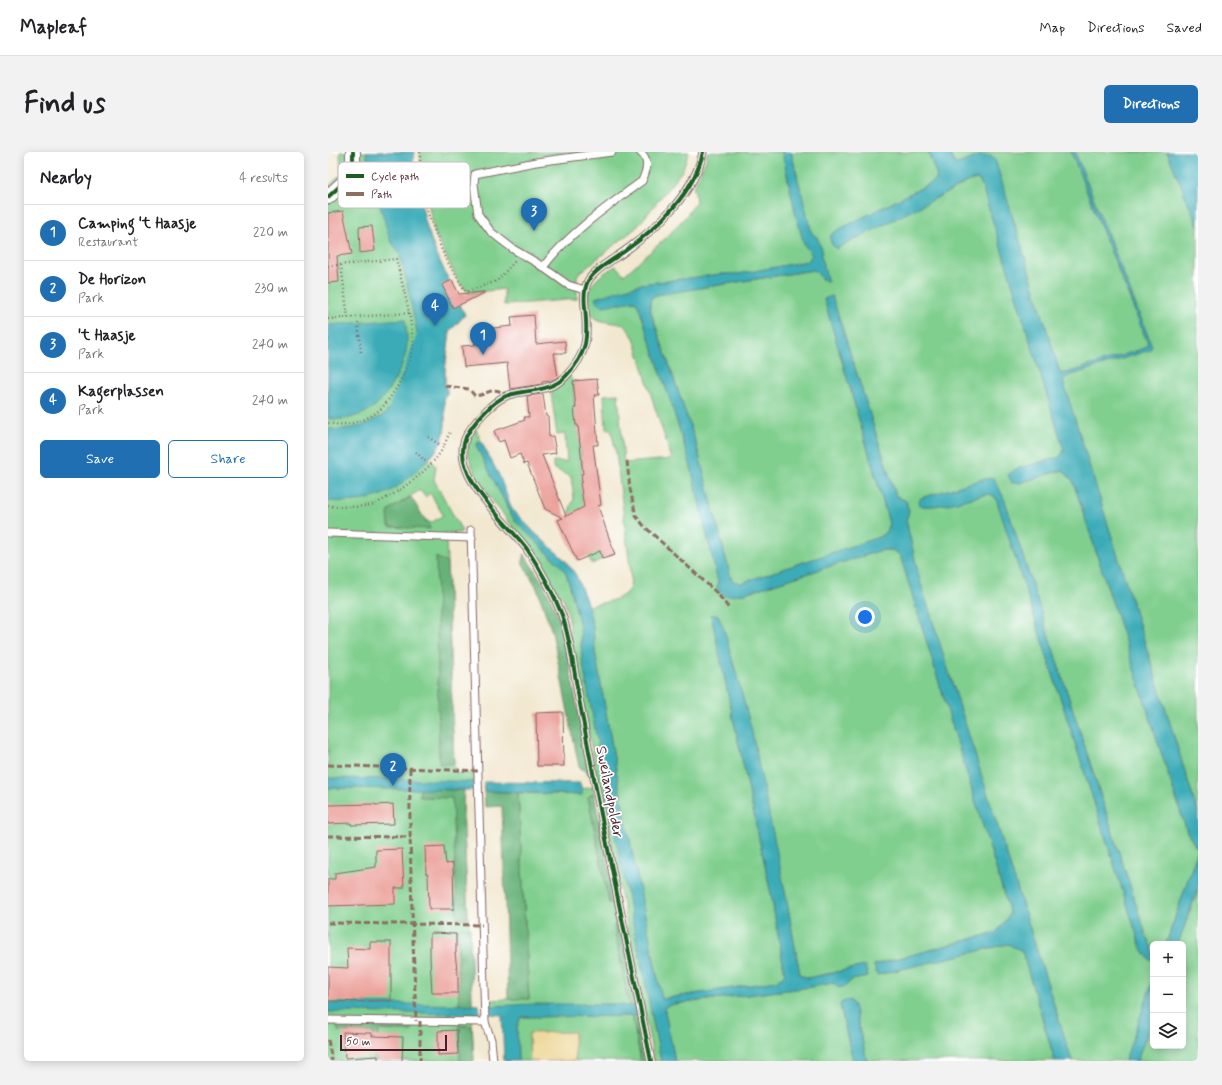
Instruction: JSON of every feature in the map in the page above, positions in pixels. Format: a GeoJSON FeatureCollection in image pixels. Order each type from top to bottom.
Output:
{"type":"FeatureCollection","features":[{"type":"Feature","properties":{"kind":"street"},"geometry":{"type":"LineString","coordinates":[[328,197],[338,188]]}},
{"type":"Feature","properties":{"kind":"lane"},"geometry":{"type":"LineString","coordinates":[[612,152],[536,162],[475,174],[474,184],[478,214],[491,232],[513,249],[543,267],[568,285],[585,290],[587,283],[593,274],[642,239],[673,208],[693,179],[703,152]]}},
{"type":"Feature","properties":{"kind":"lane"},"geometry":{"type":"LineString","coordinates":[[543,267],[581,227],[642,180],[646,172],[647,164],[645,158],[640,152]]}},
{"type":"Feature","properties":{"kind":"lane","name":"Sweilandpolder"},"geometry":{"type":"LineString","coordinates":[[585,290],[584,300],[587,335],[582,355],[577,364],[558,383],[537,390],[507,395],[493,404],[467,435],[462,458],[470,478],[493,511],[527,549],[550,586],[561,613],[572,653],[596,789],[651,1061]]}},
{"type":"Feature","properties":{"kind":"lane"},"geometry":{"type":"LineString","coordinates":[[328,533],[472,534],[485,1022],[491,1040],[493,1061]]}},
{"type":"Feature","properties":{"kind":"lane"},"geometry":{"type":"LineString","coordinates":[[328,1020],[485,1022]]}},
{"type":"Feature","properties":{"kind":"path"},"geometry":{"type":"LineString","coordinates":[[426,208],[445,258],[466,292],[497,281],[521,254]]}},
{"type":"Feature","properties":{"kind":"path"},"geometry":{"type":"LineString","coordinates":[[328,266],[396,259],[409,313],[414,345],[409,364],[403,377],[388,401],[378,412],[361,422],[341,424],[328,423]]}},
{"type":"Feature","properties":{"kind":"path"},"geometry":{"type":"LineString","coordinates":[[341,265],[348,318]]}},
{"type":"Feature","properties":{"kind":"path"},"geometry":{"type":"LineString","coordinates":[[328,319],[409,313]]}},
{"type":"Feature","properties":{"kind":"path"},"geometry":{"type":"LineString","coordinates":[[358,323],[361,352]]}},
{"type":"Feature","properties":{"kind":"path"},"geometry":{"type":"LineString","coordinates":[[328,506],[341,508],[373,505],[396,493],[418,476],[438,457],[450,432]]}},
{"type":"Feature","properties":{"kind":"path"},"geometry":{"type":"LineString","coordinates":[[428,437],[440,445]]}},
{"type":"Feature","properties":{"kind":"path"},"geometry":{"type":"LineString","coordinates":[[416,452],[426,462]]}},
{"type":"Feature","properties":{"kind":"green space"},"geometry":{"type":"Polygon","coordinates":[[[340,152],[414,152],[413,162],[340,162],[340,152]]]}},
{"type":"Feature","properties":{"kind":"green space"},"geometry":{"type":"Polygon","coordinates":[[[420,152],[689,152],[682,171],[637,227],[577,275],[577,299],[504,305],[504,289],[469,293],[459,283],[435,234],[429,208],[470,208],[470,162],[421,162],[420,152]]]}},
{"type":"Feature","properties":{"kind":"green space"},"geometry":{"type":"Polygon","coordinates":[[[707,152],[782,152],[804,244],[812,255],[808,261],[739,274],[722,274],[642,284],[596,298],[602,306],[624,301],[637,302],[690,463],[718,582],[717,588],[731,595],[742,594],[882,550],[892,550],[900,555],[1010,914],[997,932],[874,965],[877,975],[1008,943],[1022,951],[1055,1061],[867,1061],[854,1006],[850,1000],[840,1006],[853,1061],[675,1061],[664,1007],[674,1004],[833,983],[839,988],[846,986],[851,980],[868,977],[865,966],[808,978],[800,975],[785,891],[711,615],[771,894],[785,975],[777,981],[662,999],[621,797],[595,651],[593,627],[588,606],[610,601],[622,596],[629,589],[631,581],[616,453],[611,429],[606,429],[604,395],[618,394],[624,463],[672,459],[634,338],[624,324],[602,321],[593,317],[588,309],[587,297],[591,287],[602,275],[616,266],[624,275],[667,237],[687,215],[696,202],[695,192],[693,189],[706,160],[707,152]]]}},
{"type":"Feature","properties":{"kind":"green space"},"geometry":{"type":"Polygon","coordinates":[[[791,152],[928,152],[937,176],[935,181],[838,230],[830,236],[972,180],[978,179],[981,183],[1064,450],[1060,457],[1016,469],[1019,483],[1063,470],[1073,481],[1187,832],[1198,850],[1167,941],[1150,941],[1150,945],[1146,935],[1005,501],[998,486],[983,479],[921,498],[919,501],[940,505],[988,494],[996,498],[1141,948],[1150,960],[1150,989],[1125,1061],[1072,1061],[920,581],[906,520],[909,512],[906,501],[896,496],[832,296],[824,299],[889,523],[886,532],[879,537],[741,583],[733,581],[731,578],[696,443],[651,312],[651,298],[656,295],[813,270],[818,273],[822,280],[821,255],[823,253],[817,237],[812,234],[791,152]]]}},
{"type":"Feature","properties":{"kind":"green space"},"geometry":{"type":"Polygon","coordinates":[[[949,152],[1071,152],[1148,344],[1145,348],[1075,371],[1060,373],[1012,215],[964,161],[958,164],[954,163],[949,152]]]}},
{"type":"Feature","properties":{"kind":"green space"},"geometry":{"type":"Polygon","coordinates":[[[1075,152],[1167,152],[1198,226],[1198,813],[1063,381],[1069,376],[1152,346],[1075,152]]]}},
{"type":"Feature","properties":{"kind":"green space"},"geometry":{"type":"Polygon","coordinates":[[[338,177],[338,208],[422,208],[427,228],[436,253],[465,315],[450,331],[445,370],[445,386],[447,395],[444,398],[445,423],[443,437],[440,444],[429,459],[436,466],[434,480],[462,531],[460,533],[446,533],[454,764],[456,773],[470,773],[475,776],[474,782],[458,782],[463,808],[468,921],[470,928],[472,1004],[479,1005],[479,1016],[472,1018],[474,1061],[328,1061],[328,188],[338,177]],[[420,490],[400,503],[431,523],[443,515],[430,493],[425,497],[420,490]]]}},
{"type":"Feature","properties":{"kind":"green space"},"geometry":{"type":"Polygon","coordinates":[[[568,374],[573,381],[576,425],[579,434],[582,469],[582,495],[585,509],[602,559],[592,564],[570,514],[570,508],[574,499],[571,477],[553,468],[553,461],[567,462],[565,434],[557,435],[550,386],[568,374]]]}},
{"type":"Feature","properties":{"kind":"green space"},"geometry":{"type":"Polygon","coordinates":[[[476,429],[482,443],[478,442],[476,445],[512,516],[516,522],[563,568],[570,586],[580,626],[582,659],[661,1061],[654,1061],[588,730],[570,636],[566,605],[562,597],[555,591],[531,551],[489,495],[474,470],[469,459],[468,445],[470,438],[476,429]]]}},
{"type":"Feature","properties":{"kind":"green space"},"geometry":{"type":"Polygon","coordinates":[[[411,497],[430,529],[389,526],[388,513],[390,509],[411,497]]]}},
{"type":"Feature","properties":{"kind":"green space"},"geometry":{"type":"Polygon","coordinates":[[[524,554],[541,580],[551,599],[562,626],[590,775],[579,767],[552,632],[536,586],[523,564],[522,561],[524,554]]]}},
{"type":"Feature","properties":{"kind":"green space"},"geometry":{"type":"Polygon","coordinates":[[[436,557],[447,563],[454,764],[439,764],[436,557]]]}},
{"type":"Feature","properties":{"kind":"green space"},"geometry":{"type":"Polygon","coordinates":[[[593,787],[594,793],[588,797],[609,903],[612,903],[616,925],[614,925],[629,1006],[615,1004],[488,1006],[489,1000],[529,998],[518,793],[581,795],[582,789],[593,787]]]}},
{"type":"Feature","properties":{"kind":"green space"},"geometry":{"type":"Polygon","coordinates":[[[420,789],[464,790],[463,808],[468,918],[457,918],[452,798],[420,797],[420,789]]]}},
{"type":"Feature","properties":{"kind":"green space"},"geometry":{"type":"Polygon","coordinates":[[[484,791],[518,793],[529,999],[508,999],[502,806],[485,807],[484,791]]]}},
{"type":"Feature","properties":{"kind":"green space"},"geometry":{"type":"Polygon","coordinates":[[[594,793],[614,895],[612,903],[609,903],[588,797],[594,793]]]}},
{"type":"Feature","properties":{"kind":"green space"},"geometry":{"type":"Polygon","coordinates":[[[1198,888],[1198,1061],[1137,1061],[1150,1025],[1150,1049],[1186,1049],[1186,941],[1179,941],[1198,888]]]}},
{"type":"Feature","properties":{"kind":"green space"},"geometry":{"type":"Polygon","coordinates":[[[614,925],[621,930],[648,1061],[641,1061],[632,1016],[635,1016],[634,1007],[629,1006],[614,925]]]}},
{"type":"Feature","properties":{"kind":"green space"},"geometry":{"type":"Polygon","coordinates":[[[457,928],[470,928],[472,1005],[459,1004],[457,928]]]}},
{"type":"Feature","properties":{"kind":"green space"},"geometry":{"type":"Polygon","coordinates":[[[632,1016],[641,1061],[575,1061],[574,1033],[529,1033],[530,1061],[518,1061],[517,1027],[521,1017],[632,1016]]]}},
{"type":"Feature","properties":{"kind":"green space"},"geometry":{"type":"Polygon","coordinates":[[[338,1023],[412,1026],[412,1031],[379,1030],[379,1061],[374,1061],[374,1033],[338,1031],[338,1023]]]}},
{"type":"Feature","properties":{"kind":"green space"},"geometry":{"type":"Polygon","coordinates":[[[459,1025],[472,1026],[474,1061],[460,1061],[459,1025]]]}},
{"type":"Feature","properties":{"kind":"sand"},"geometry":{"type":"Polygon","coordinates":[[[574,1032],[575,1061],[530,1061],[529,1033],[574,1032]]]}},
{"type":"Feature","properties":{"kind":"water"},"geometry":{"type":"Polygon","coordinates":[[[366,152],[414,152],[413,162],[368,162],[366,152]]]}},
{"type":"Feature","properties":{"kind":"water"},"geometry":{"type":"Polygon","coordinates":[[[782,152],[791,152],[812,234],[817,237],[823,253],[821,255],[828,282],[813,270],[656,295],[651,298],[650,305],[651,313],[696,443],[731,578],[733,581],[741,583],[879,537],[886,532],[889,523],[824,299],[832,296],[896,496],[906,501],[909,512],[906,520],[920,581],[1072,1061],[1055,1061],[1022,951],[1008,944],[877,975],[874,965],[997,932],[1010,914],[900,555],[892,550],[882,550],[742,594],[723,596],[717,588],[718,582],[690,463],[637,302],[634,301],[602,306],[595,298],[642,284],[722,274],[739,274],[808,261],[812,255],[804,244],[782,152]]]}},
{"type":"Feature","properties":{"kind":"water"},"geometry":{"type":"Polygon","coordinates":[[[928,152],[949,152],[954,163],[958,164],[979,156],[990,156],[995,159],[1060,373],[1064,374],[1145,348],[1148,344],[1071,152],[1075,152],[1152,346],[1150,350],[1069,376],[1063,381],[1198,813],[1198,850],[1187,832],[1073,481],[1063,470],[1019,483],[1012,483],[1008,475],[1016,469],[1060,457],[1064,450],[981,183],[978,179],[972,180],[836,249],[832,245],[830,236],[838,230],[935,181],[937,176],[928,152]]]}},
{"type":"Feature","properties":{"kind":"water"},"geometry":{"type":"Polygon","coordinates":[[[1167,152],[1198,152],[1198,226],[1167,152]]]}},
{"type":"Feature","properties":{"kind":"water"},"geometry":{"type":"Polygon","coordinates":[[[381,208],[422,208],[427,228],[436,253],[465,315],[450,331],[445,370],[445,386],[447,395],[444,398],[445,423],[443,437],[430,458],[392,490],[369,499],[344,502],[328,501],[328,428],[337,430],[362,426],[384,415],[404,388],[412,374],[420,348],[399,253],[390,240],[381,208]]]}},
{"type":"Feature","properties":{"kind":"water"},"geometry":{"type":"Polygon","coordinates":[[[405,319],[407,344],[404,360],[396,378],[386,394],[375,406],[365,413],[346,419],[328,418],[328,325],[405,319]]]}},
{"type":"Feature","properties":{"kind":"water"},"geometry":{"type":"Polygon","coordinates":[[[478,442],[482,443],[499,475],[512,509],[535,533],[565,560],[576,575],[587,603],[593,627],[595,651],[621,797],[662,999],[777,981],[785,975],[771,894],[711,615],[718,615],[724,629],[751,727],[785,891],[800,975],[808,978],[865,966],[868,977],[851,980],[846,986],[839,988],[833,983],[674,1004],[664,1007],[675,1061],[661,1061],[610,810],[582,659],[580,626],[570,586],[563,568],[516,522],[512,516],[479,452],[476,445],[478,442]]]}},
{"type":"Feature","properties":{"kind":"water"},"geometry":{"type":"Polygon","coordinates":[[[994,478],[1005,501],[1150,944],[1150,960],[1141,948],[996,498],[987,494],[963,501],[937,506],[920,506],[919,501],[921,498],[983,479],[994,478]]]}},
{"type":"Feature","properties":{"kind":"water"},"geometry":{"type":"Polygon","coordinates":[[[328,778],[474,782],[474,790],[328,788],[328,778]]]}},
{"type":"Feature","properties":{"kind":"water"},"geometry":{"type":"Polygon","coordinates":[[[484,782],[580,783],[582,795],[484,791],[484,782]]]}},
{"type":"Feature","properties":{"kind":"water"},"geometry":{"type":"Polygon","coordinates":[[[1198,850],[1198,888],[1179,941],[1167,941],[1198,850]]]}},
{"type":"Feature","properties":{"kind":"water"},"geometry":{"type":"Polygon","coordinates":[[[1150,989],[1150,1025],[1137,1061],[1125,1061],[1150,989]]]}},
{"type":"Feature","properties":{"kind":"water"},"geometry":{"type":"Polygon","coordinates":[[[850,1000],[854,1006],[867,1061],[853,1061],[840,1005],[842,1002],[850,1000]]]}},
{"type":"Feature","properties":{"kind":"water"},"geometry":{"type":"Polygon","coordinates":[[[328,1003],[479,1005],[480,1014],[328,1012],[328,1003]]]}},
{"type":"Feature","properties":{"kind":"water"},"geometry":{"type":"Polygon","coordinates":[[[537,1004],[615,1004],[634,1007],[635,1016],[521,1017],[517,1027],[518,1061],[504,1061],[502,1015],[488,1014],[488,1006],[537,1004]]]}},
{"type":"Feature","properties":{"kind":"building"},"geometry":{"type":"Polygon","coordinates":[[[343,211],[352,254],[337,256],[339,282],[328,283],[328,213],[343,211]]]}},
{"type":"Feature","properties":{"kind":"building"},"geometry":{"type":"Polygon","coordinates":[[[372,226],[375,251],[360,253],[359,227],[372,226]]]}},
{"type":"Feature","properties":{"kind":"building"},"geometry":{"type":"Polygon","coordinates":[[[452,280],[459,294],[484,293],[453,308],[442,285],[452,280]]]}},
{"type":"Feature","properties":{"kind":"building"},"geometry":{"type":"Polygon","coordinates":[[[534,315],[536,344],[565,341],[566,353],[554,353],[558,377],[550,381],[542,382],[542,384],[510,389],[507,363],[464,367],[462,346],[475,345],[475,342],[485,341],[484,329],[512,326],[511,317],[534,315]]]}},
{"type":"Feature","properties":{"kind":"building"},"geometry":{"type":"Polygon","coordinates":[[[597,379],[599,395],[594,395],[598,445],[593,445],[601,505],[598,506],[615,555],[602,559],[600,551],[577,561],[558,520],[563,518],[545,509],[527,463],[524,464],[520,454],[510,458],[504,440],[499,442],[494,431],[525,420],[524,417],[529,417],[527,396],[543,394],[546,416],[548,416],[549,437],[553,436],[556,453],[542,455],[566,516],[584,507],[580,483],[582,482],[581,474],[583,474],[578,425],[576,425],[574,408],[576,408],[573,381],[597,379]]]}},
{"type":"Feature","properties":{"kind":"building"},"geometry":{"type":"Polygon","coordinates":[[[563,712],[564,766],[537,766],[536,713],[563,712]]]}},
{"type":"Feature","properties":{"kind":"building"},"geometry":{"type":"Polygon","coordinates":[[[393,804],[394,824],[328,824],[328,805],[393,804]]]}},
{"type":"Feature","properties":{"kind":"building"},"geometry":{"type":"Polygon","coordinates":[[[444,846],[446,864],[453,863],[454,909],[429,909],[428,874],[426,874],[425,847],[444,846]]]}},
{"type":"Feature","properties":{"kind":"building"},"geometry":{"type":"Polygon","coordinates":[[[402,849],[404,888],[395,888],[395,904],[328,906],[328,879],[335,879],[335,873],[376,867],[376,850],[402,849]]]}},
{"type":"Feature","properties":{"kind":"building"},"geometry":{"type":"Polygon","coordinates":[[[430,933],[456,934],[455,953],[458,993],[432,993],[430,933]]]}},
{"type":"Feature","properties":{"kind":"building"},"geometry":{"type":"Polygon","coordinates":[[[370,942],[391,942],[391,1001],[328,1001],[328,967],[348,968],[347,948],[370,949],[370,942]]]}},
{"type":"Feature","properties":{"kind":"building"},"geometry":{"type":"Polygon","coordinates":[[[457,1030],[458,1054],[438,1055],[438,1031],[457,1030]]]}},
{"type":"Feature","properties":{"kind":"building"},"geometry":{"type":"Polygon","coordinates":[[[343,1032],[372,1033],[372,1036],[403,1037],[402,1061],[378,1061],[378,1056],[345,1058],[343,1032]]]}},
{"type":"Feature","properties":{"kind":"waterway"},"geometry":{"type":"LineString","coordinates":[[397,407],[427,329]]}},
{"type":"Feature","properties":{"kind":"marked path"},"geometry":{"type":"LineString","coordinates":[[445,386],[469,389],[475,396],[494,390],[507,395]]}},
{"type":"Feature","properties":{"kind":"marked path"},"geometry":{"type":"LineString","coordinates":[[627,461],[630,489],[636,516],[645,527],[718,594],[730,610]]}},
{"type":"Feature","properties":{"kind":"marked path"},"geometry":{"type":"LineString","coordinates":[[328,765],[479,771]]}},
{"type":"Feature","properties":{"kind":"marked path"},"geometry":{"type":"LineString","coordinates":[[410,768],[411,863],[416,1021]]}},
{"type":"Feature","properties":{"kind":"marked path"},"geometry":{"type":"LineString","coordinates":[[328,836],[411,837]]}},
{"type":"Feature","properties":{"kind":"marked path"},"geometry":{"type":"LineString","coordinates":[[328,923],[482,925]]}},
{"type":"Feature","properties":{"kind":"marked path"},"geometry":{"type":"LineString","coordinates":[[420,1021],[420,1061]]}},
{"type":"Feature","properties":{"kind":"marked path"},"geometry":{"type":"LineString","coordinates":[[328,1040],[332,1061]]}},
{"type":"Feature","properties":{"kind":"cycle path"},"geometry":{"type":"LineString","coordinates":[[353,152],[353,162]]}},
{"type":"Feature","properties":{"kind":"cycle path"},"geometry":{"type":"LineString","coordinates":[[651,1061],[601,813],[570,646],[562,615],[546,581],[527,549],[494,512],[473,482],[466,467],[463,452],[466,437],[469,431],[478,419],[495,403],[506,396],[551,386],[562,380],[573,368],[579,360],[585,344],[586,327],[584,297],[588,281],[600,268],[625,251],[650,231],[673,208],[692,181],[699,167],[703,152]]}},
{"type":"Feature","properties":{"kind":"cycle path"},"geometry":{"type":"LineString","coordinates":[[328,197],[338,188]]}},
{"type":"Feature","properties":{"kind":"place","name":"'t Haasje"},"geometry":{"type":"Point","coordinates":[534,231]}},
{"type":"Feature","properties":{"kind":"place","name":"Kagerplassen"},"geometry":{"type":"Point","coordinates":[435,326]}},
{"type":"Feature","properties":{"kind":"place","name":"Camping 't Haasje"},"geometry":{"type":"Point","coordinates":[483,355]}},
{"type":"Feature","properties":{"kind":"place","name":"De Horizon"},"geometry":{"type":"Point","coordinates":[393,786]}}]}
